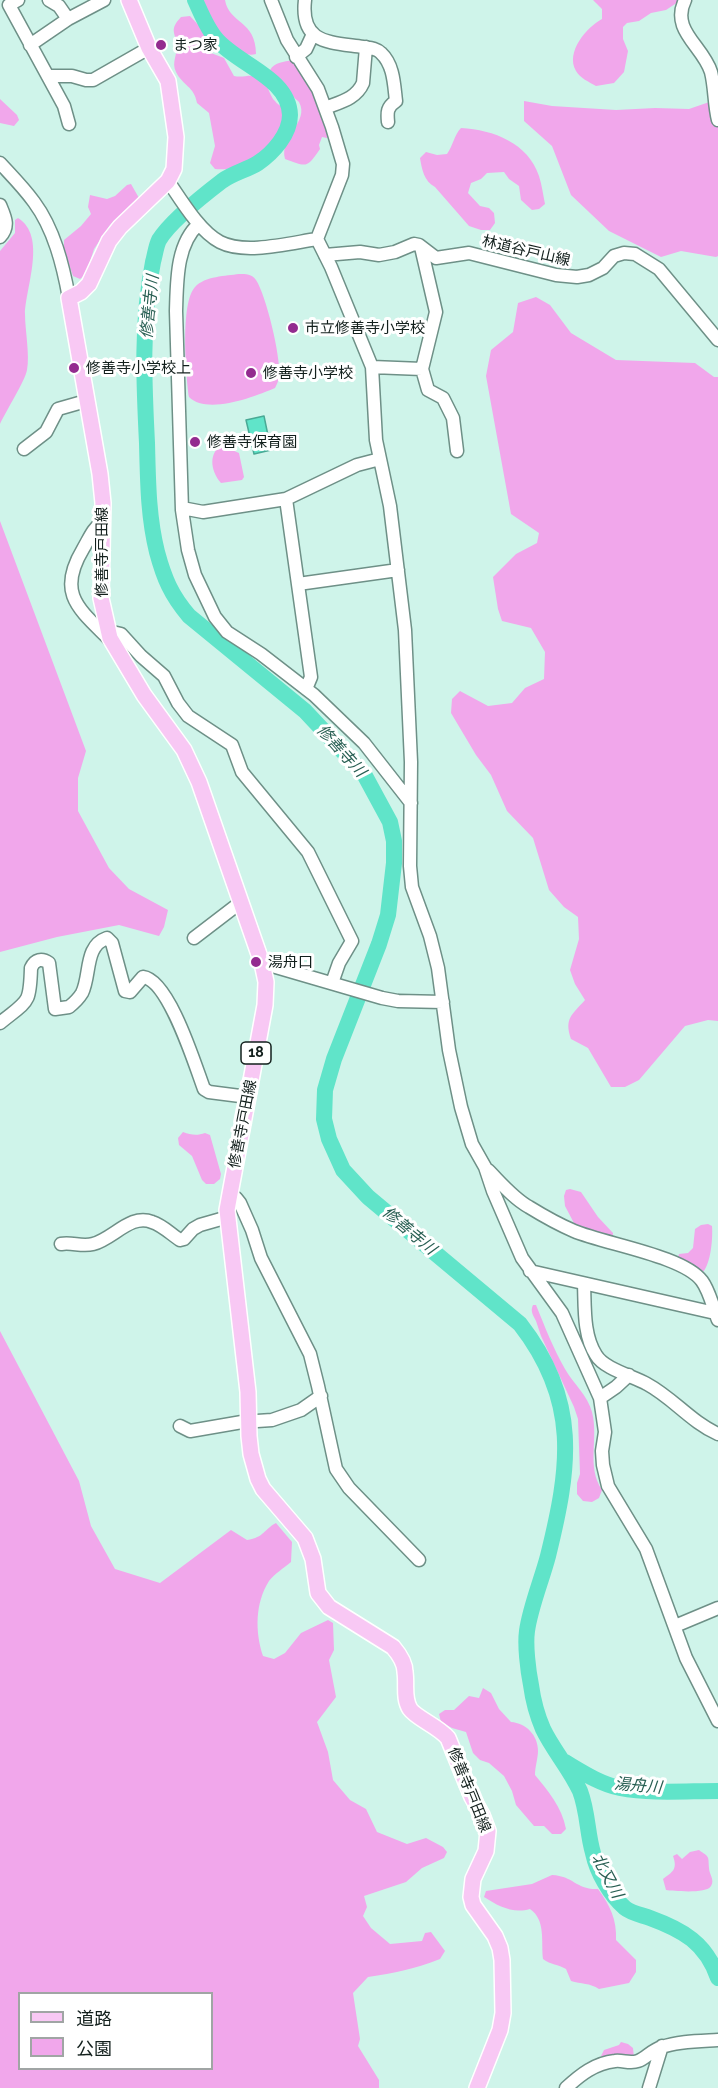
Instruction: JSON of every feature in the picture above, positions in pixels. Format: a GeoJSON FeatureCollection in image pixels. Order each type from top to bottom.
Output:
{"type":"FeatureCollection","features":[{"type":"Feature","properties":{"kind":"main road"},"geometry":{"type":"LineString","coordinates":[[69,298],[81,292],[89,284],[109,241],[120,226],[170,185],[174,170],[176,159],[171,92],[168,81],[149,48],[129,0]]}},
{"type":"Feature","properties":{"kind":"main road","name":"修善寺戸田線"},"geometry":{"type":"LineString","coordinates":[[69,298],[100,474],[101,598],[110,636],[144,695],[184,750],[199,782],[262,963],[267,993],[229,1195],[228,1217],[248,1392],[251,1454],[263,1489],[305,1538],[313,1559],[318,1593],[330,1607],[393,1647],[400,1656],[405,1672],[405,1692],[410,1709],[441,1730],[448,1738],[488,1831],[486,1851],[473,1878],[471,1897],[500,1948],[503,2013],[500,2030],[477,2088]]}},
{"type":"Feature","properties":{"kind":"street"},"geometry":{"type":"LineString","coordinates":[[18,0],[9,5],[64,106],[69,124]]}},
{"type":"Feature","properties":{"kind":"street"},"geometry":{"type":"LineString","coordinates":[[49,0],[59,6],[68,19]]}},
{"type":"Feature","properties":{"kind":"street"},"geometry":{"type":"LineString","coordinates":[[30,45],[68,19],[104,0]]}},
{"type":"Feature","properties":{"kind":"street"},"geometry":{"type":"LineString","coordinates":[[271,0],[296,57],[318,89],[333,127],[344,170],[317,239],[372,367],[376,430],[390,506],[405,630],[409,695],[412,887],[435,951],[449,1050],[461,1107],[472,1144],[484,1167],[512,1237],[530,1271],[544,1286],[562,1312],[600,1398],[605,1432],[602,1451],[605,1476],[616,1502],[646,1549],[700,1688],[718,1721]]}},
{"type":"Feature","properties":{"kind":"street"},"geometry":{"type":"LineString","coordinates":[[305,0],[304,21],[313,34],[321,39],[380,51],[392,72],[396,101],[387,111],[388,122]]}},
{"type":"Feature","properties":{"kind":"street"},"geometry":{"type":"LineString","coordinates":[[685,0],[680,9],[680,20],[711,73],[718,120]]}},
{"type":"Feature","properties":{"kind":"street"},"geometry":{"type":"LineString","coordinates":[[296,57],[306,49],[313,34]]}},
{"type":"Feature","properties":{"kind":"street"},"geometry":{"type":"LineString","coordinates":[[325,108],[350,98],[360,88],[363,83],[366,47]]}},
{"type":"Feature","properties":{"kind":"street"},"geometry":{"type":"LineString","coordinates":[[48,76],[72,76],[93,80],[149,48]]}},
{"type":"Feature","properties":{"kind":"street"},"geometry":{"type":"LineString","coordinates":[[0,163],[27,193],[44,219],[64,274],[69,298]]}},
{"type":"Feature","properties":{"kind":"street"},"geometry":{"type":"LineString","coordinates":[[170,185],[207,233],[219,242],[233,247],[252,248],[317,239]]}},
{"type":"Feature","properties":{"kind":"street"},"geometry":{"type":"LineString","coordinates":[[0,205],[6,221],[6,229],[0,237]]}},
{"type":"Feature","properties":{"kind":"street"},"geometry":{"type":"LineString","coordinates":[[198,222],[184,247],[177,281],[182,508],[188,550],[195,575],[215,616],[227,632],[261,654],[306,689],[364,743],[411,803]]}},
{"type":"Feature","properties":{"kind":"street"},"geometry":{"type":"LineString","coordinates":[[325,255],[360,252],[380,255],[414,244],[421,246],[436,312],[422,369],[428,390],[443,398],[453,418],[457,451]]}},
{"type":"Feature","properties":{"kind":"street","name":"林道谷戸山線"},"geometry":{"type":"LineString","coordinates":[[421,246],[436,258],[469,253],[556,275],[578,277],[589,275],[603,268],[614,256],[624,253],[635,254],[659,269],[718,340]]}},
{"type":"Feature","properties":{"kind":"street"},"geometry":{"type":"LineString","coordinates":[[372,367],[422,369]]}},
{"type":"Feature","properties":{"kind":"street"},"geometry":{"type":"LineString","coordinates":[[24,449],[46,432],[58,409],[86,401]]}},
{"type":"Feature","properties":{"kind":"street"},"geometry":{"type":"LineString","coordinates":[[182,508],[203,512],[286,499],[357,465],[380,459]]}},
{"type":"Feature","properties":{"kind":"street"},"geometry":{"type":"LineString","coordinates":[[286,499],[311,676],[306,689]]}},
{"type":"Feature","properties":{"kind":"street"},"geometry":{"type":"LineString","coordinates":[[102,522],[80,553],[71,573],[70,585],[73,597],[96,626],[110,636],[122,634],[141,656],[164,676],[178,703],[188,716],[232,745],[242,772],[308,852],[352,941],[336,970],[337,984]]}},
{"type":"Feature","properties":{"kind":"street"},"geometry":{"type":"LineString","coordinates":[[298,584],[398,570]]}},
{"type":"Feature","properties":{"kind":"street"},"geometry":{"type":"LineString","coordinates":[[194,938],[241,902]]}},
{"type":"Feature","properties":{"kind":"street"},"geometry":{"type":"LineString","coordinates":[[0,1023],[23,1005],[29,997],[31,968],[39,960],[49,963],[55,1009],[69,1007],[82,992],[95,945],[107,938],[112,943],[124,991],[130,992],[138,981],[147,977],[157,984],[165,996],[176,1015],[204,1089],[209,1092],[248,1097]]}},
{"type":"Feature","properties":{"kind":"street"},"geometry":{"type":"LineString","coordinates":[[262,963],[382,998],[398,1001],[443,1002]]}},
{"type":"Feature","properties":{"kind":"street"},"geometry":{"type":"LineString","coordinates":[[484,1167],[528,1207],[572,1230],[595,1239],[657,1256],[686,1269],[702,1281],[717,1317]]}},
{"type":"Feature","properties":{"kind":"street"},"geometry":{"type":"LineString","coordinates":[[229,1195],[240,1203],[261,1258],[304,1342],[321,1396],[336,1469],[349,1488],[419,1560]]}},
{"type":"Feature","properties":{"kind":"street"},"geometry":{"type":"LineString","coordinates":[[61,1244],[82,1246],[95,1244],[133,1222],[145,1220],[156,1223],[183,1240],[196,1227],[228,1217]]}},
{"type":"Feature","properties":{"kind":"street"},"geometry":{"type":"LineString","coordinates":[[530,1271],[717,1317]]}},
{"type":"Feature","properties":{"kind":"street"},"geometry":{"type":"LineString","coordinates":[[584,1284],[588,1338],[601,1362],[660,1392],[694,1421],[718,1434]]}},
{"type":"Feature","properties":{"kind":"street"},"geometry":{"type":"LineString","coordinates":[[600,1398],[616,1388],[629,1375]]}},
{"type":"Feature","properties":{"kind":"street"},"geometry":{"type":"LineString","coordinates":[[180,1426],[190,1431],[249,1421],[272,1420],[301,1410],[321,1396]]}},
{"type":"Feature","properties":{"kind":"street"},"geometry":{"type":"LineString","coordinates":[[675,1626],[718,1608]]}},
{"type":"Feature","properties":{"kind":"street"},"geometry":{"type":"LineString","coordinates":[[566,2088],[593,2067],[612,2061],[630,2063],[639,2061],[662,2046],[714,2040]]}},
{"type":"Feature","properties":{"kind":"street"},"geometry":{"type":"LineString","coordinates":[[649,2088],[662,2046]]}},
{"type":"Feature","properties":{"kind":"green space"},"geometry":{"type":"Polygon","coordinates":[[[202,0],[225,0],[227,8],[252,35],[256,54],[239,51],[223,36],[202,0]]]}},
{"type":"Feature","properties":{"kind":"green space"},"geometry":{"type":"Polygon","coordinates":[[[593,0],[681,0],[666,10],[651,13],[623,27],[623,39],[628,51],[624,72],[614,83],[596,86],[580,76],[573,64],[575,48],[579,41],[602,19],[602,9],[593,0]]]}},
{"type":"Feature","properties":{"kind":"green space"},"geometry":{"type":"Polygon","coordinates":[[[190,16],[202,29],[211,53],[224,58],[234,76],[255,76],[262,79],[273,98],[282,107],[282,125],[269,147],[253,160],[234,168],[215,169],[210,163],[215,146],[209,113],[197,103],[191,89],[179,77],[175,68],[177,44],[174,27],[181,17],[190,16]]]}},
{"type":"Feature","properties":{"kind":"green space"},"geometry":{"type":"Polygon","coordinates":[[[292,60],[309,81],[331,131],[327,138],[322,137],[320,149],[312,160],[305,164],[285,159],[286,143],[298,123],[301,109],[299,102],[284,83],[270,70],[277,64],[292,60]]]}},
{"type":"Feature","properties":{"kind":"green space"},"geometry":{"type":"Polygon","coordinates":[[[0,99],[17,115],[19,120],[14,126],[0,123],[0,99]]]}},
{"type":"Feature","properties":{"kind":"green space"},"geometry":{"type":"Polygon","coordinates":[[[718,99],[718,256],[716,257],[681,251],[661,257],[609,231],[571,195],[552,146],[524,121],[524,101],[552,106],[616,110],[689,109],[718,99]]]}},
{"type":"Feature","properties":{"kind":"green space"},"geometry":{"type":"Polygon","coordinates":[[[461,128],[497,135],[508,140],[527,155],[540,179],[545,204],[539,209],[532,210],[521,200],[519,186],[504,172],[487,173],[481,179],[471,183],[468,193],[480,206],[489,208],[494,213],[495,223],[490,230],[469,226],[428,182],[420,158],[426,152],[437,155],[447,154],[461,128]]]}},
{"type":"Feature","properties":{"kind":"green space"},"geometry":{"type":"Polygon","coordinates":[[[131,184],[139,198],[110,225],[94,249],[86,274],[80,279],[73,276],[64,249],[64,240],[91,214],[88,207],[90,195],[107,199],[131,184]]]}},
{"type":"Feature","properties":{"kind":"green space"},"geometry":{"type":"Polygon","coordinates":[[[18,218],[27,226],[33,249],[25,314],[28,364],[23,381],[0,424],[0,251],[15,233],[15,220],[18,218]]]}},
{"type":"Feature","properties":{"kind":"green space"},"geometry":{"type":"Polygon","coordinates":[[[239,274],[254,278],[264,299],[278,355],[278,382],[275,388],[231,403],[197,402],[189,397],[187,373],[185,340],[190,295],[199,283],[216,277],[239,274]]]}},
{"type":"Feature","properties":{"kind":"green space"},"geometry":{"type":"Polygon","coordinates":[[[536,297],[550,305],[571,333],[616,360],[695,363],[714,377],[718,377],[718,1021],[708,1020],[685,1026],[639,1080],[625,1087],[611,1087],[588,1048],[571,1039],[569,1032],[570,1017],[585,1000],[570,970],[579,939],[578,917],[564,907],[549,890],[533,838],[507,811],[491,775],[451,713],[452,699],[460,691],[488,706],[512,703],[525,688],[544,679],[545,652],[531,628],[502,621],[498,609],[493,577],[516,554],[537,543],[539,533],[511,514],[486,376],[491,350],[513,332],[518,303],[536,297]]]}},
{"type":"Feature","properties":{"kind":"green space"},"geometry":{"type":"Polygon","coordinates":[[[224,443],[239,453],[244,477],[242,480],[221,483],[217,478],[212,462],[213,456],[224,443]]]}},
{"type":"Feature","properties":{"kind":"green space"},"geometry":{"type":"Polygon","coordinates":[[[0,521],[86,751],[78,778],[78,811],[109,868],[129,889],[168,910],[159,936],[119,925],[57,937],[0,952],[0,521]]]}},
{"type":"Feature","properties":{"kind":"green space"},"geometry":{"type":"Polygon","coordinates":[[[183,1132],[210,1135],[221,1174],[220,1179],[214,1184],[206,1184],[202,1180],[192,1156],[179,1145],[178,1138],[183,1132]]]}},
{"type":"Feature","properties":{"kind":"green space"},"geometry":{"type":"Polygon","coordinates":[[[566,1190],[581,1192],[613,1236],[595,1235],[575,1225],[565,1206],[564,1196],[566,1190]]]}},
{"type":"Feature","properties":{"kind":"green space"},"geometry":{"type":"Polygon","coordinates":[[[708,1224],[712,1226],[711,1250],[706,1268],[700,1272],[679,1260],[678,1257],[679,1254],[688,1253],[693,1248],[695,1229],[708,1224]]]}},
{"type":"Feature","properties":{"kind":"green space"},"geometry":{"type":"Polygon","coordinates":[[[533,1305],[536,1305],[565,1369],[584,1395],[592,1412],[595,1471],[602,1490],[599,1498],[592,1502],[583,1501],[577,1494],[580,1474],[578,1419],[541,1336],[532,1313],[533,1305]]]}},
{"type":"Feature","properties":{"kind":"green space"},"geometry":{"type":"Polygon","coordinates":[[[0,1331],[79,1481],[91,1526],[115,1569],[160,1583],[231,1530],[247,1540],[261,1535],[276,1523],[292,1542],[291,1562],[271,1578],[261,1599],[258,1628],[263,1656],[274,1659],[285,1653],[301,1633],[328,1620],[333,1623],[334,1650],[329,1660],[336,1697],[317,1722],[328,1752],[333,1780],[350,1800],[366,1809],[377,1832],[407,1844],[426,1838],[443,1847],[447,1852],[444,1858],[422,1868],[406,1882],[364,1896],[367,1907],[363,1916],[371,1928],[390,1944],[422,1941],[425,1933],[431,1932],[445,1951],[440,1959],[404,1970],[368,1977],[353,1993],[360,2039],[358,2046],[379,2080],[379,2088],[0,2088],[0,1331]]]}},
{"type":"Feature","properties":{"kind":"green space"},"geometry":{"type":"Polygon","coordinates":[[[483,1688],[491,1693],[499,1709],[511,1722],[526,1727],[536,1740],[538,1751],[535,1775],[554,1800],[561,1814],[566,1829],[561,1834],[552,1834],[544,1826],[534,1826],[516,1805],[504,1776],[473,1753],[466,1732],[441,1722],[439,1714],[445,1710],[454,1710],[469,1696],[479,1698],[483,1688]]]}},
{"type":"Feature","properties":{"kind":"green space"},"geometry":{"type":"Polygon","coordinates":[[[699,1850],[708,1859],[711,1886],[708,1889],[697,1891],[666,1890],[663,1879],[674,1868],[673,1856],[677,1854],[682,1859],[690,1852],[699,1850]]]}},
{"type":"Feature","properties":{"kind":"green space"},"geometry":{"type":"Polygon","coordinates":[[[552,1875],[591,1889],[598,1889],[614,1919],[616,1940],[636,1960],[636,1972],[629,1983],[599,1989],[571,1981],[566,1969],[543,1959],[541,1925],[530,1909],[506,1908],[484,1897],[486,1891],[532,1884],[552,1875]]]}},
{"type":"Feature","properties":{"kind":"green space"},"geometry":{"type":"Polygon","coordinates":[[[621,2042],[633,2048],[634,2058],[601,2056],[604,2050],[619,2045],[621,2042]]]}},
{"type":"Feature","properties":{"kind":"shaded area"},"geometry":{"type":"Polygon","coordinates":[[[264,416],[271,450],[254,454],[246,420],[264,416]]]}},
{"type":"Feature","properties":{"kind":"waterway","name":"修善寺川"},"geometry":{"type":"LineString","coordinates":[[195,0],[213,36],[226,49],[261,73],[281,91],[290,115],[284,136],[264,159],[226,178],[207,193],[171,225],[157,245],[149,284],[144,352],[149,498],[157,552],[169,586],[189,616],[305,711],[364,774],[390,822],[394,841],[394,863],[388,915],[334,1059],[325,1090],[324,1119],[329,1139],[343,1170],[368,1197],[520,1324],[539,1352],[553,1380],[561,1408],[565,1435],[565,1464],[556,1524],[527,1631],[528,1665],[536,1707],[547,1737],[580,1791],[595,1860],[609,1890],[627,1910],[662,1923],[692,1939],[707,1956],[718,1978]]}},
{"type":"Feature","properties":{"kind":"waterway","name":"湯舟川"},"geometry":{"type":"LineString","coordinates":[[565,1762],[598,1781],[620,1788],[656,1792],[718,1791]]}},
{"type":"Feature","properties":{"kind":"place","name":"まつ家"},"geometry":{"type":"Point","coordinates":[161,45]}},
{"type":"Feature","properties":{"kind":"place","name":"市立修善寺小学校"},"geometry":{"type":"Point","coordinates":[293,328]}},
{"type":"Feature","properties":{"kind":"place","name":"修善寺小学校上"},"geometry":{"type":"Point","coordinates":[74,368]}},
{"type":"Feature","properties":{"kind":"place","name":"修善寺小学校"},"geometry":{"type":"Point","coordinates":[251,373]}},
{"type":"Feature","properties":{"kind":"place","name":"修善寺保育園"},"geometry":{"type":"Point","coordinates":[195,442]}},
{"type":"Feature","properties":{"kind":"place","name":"湯舟口"},"geometry":{"type":"Point","coordinates":[256,962]}},
{"type":"Feature","properties":{"kind":"water label","name":"北又川"},"geometry":{"type":"Point","coordinates":[607,1876]}}]}
